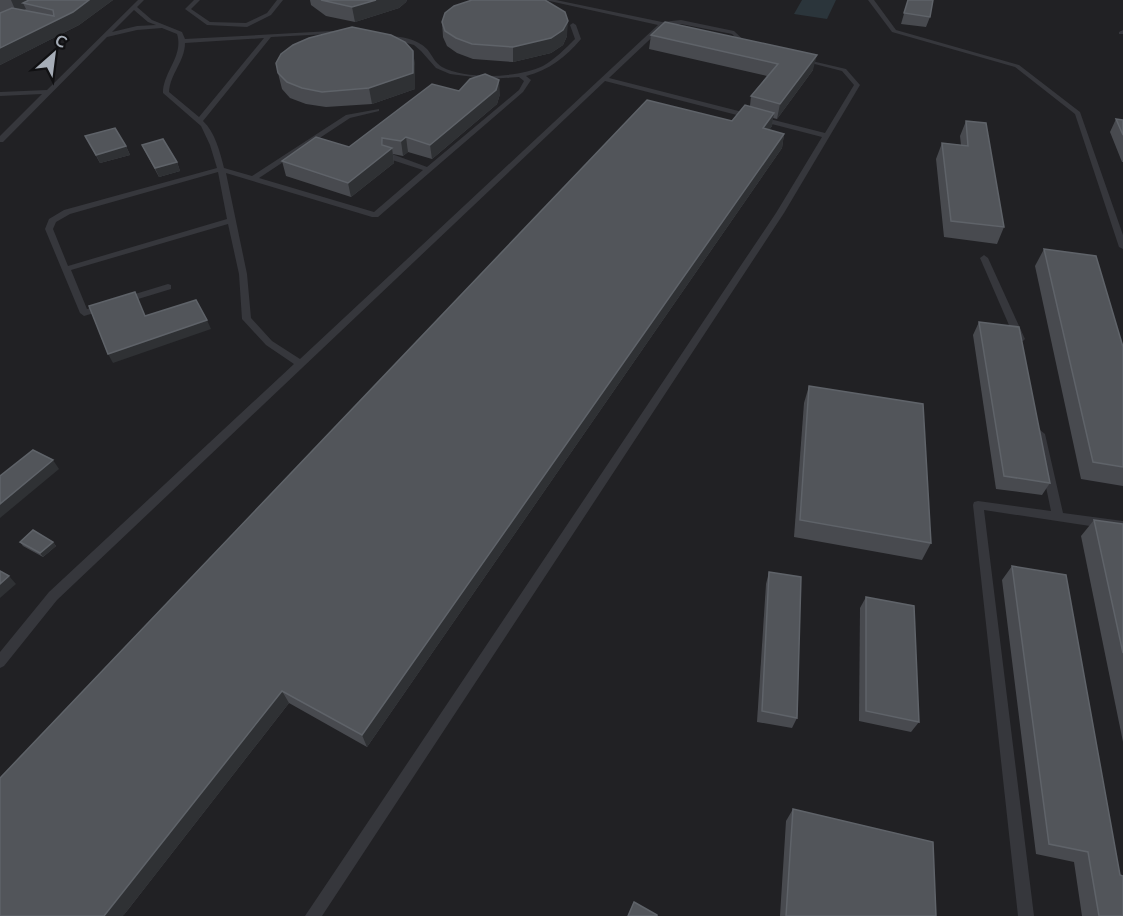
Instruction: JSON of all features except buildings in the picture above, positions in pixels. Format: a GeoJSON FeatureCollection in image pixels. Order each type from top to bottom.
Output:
{"type":"FeatureCollection","features":[{"type":"Feature","properties":{"kind":"lane"},"geometry":{"type":"LineString","coordinates":[[0,140],[141,0]]}},
{"type":"Feature","properties":{"kind":"lane"},"geometry":{"type":"LineString","coordinates":[[197,0],[188,9],[209,24],[248,25],[269,14],[280,0]]}},
{"type":"Feature","properties":{"kind":"lane"},"geometry":{"type":"LineString","coordinates":[[548,0],[662,24],[681,22],[734,33],[746,46],[757,49]]}},
{"type":"Feature","properties":{"kind":"lane"},"geometry":{"type":"LineString","coordinates":[[871,0],[894,31],[1017,66],[1078,113],[1123,247]]}},
{"type":"Feature","properties":{"kind":"lane"},"geometry":{"type":"LineString","coordinates":[[134,6],[150,21],[180,33],[183,40],[179,59],[165,82],[166,93],[199,121],[214,145],[222,169],[243,274],[247,319],[269,343],[301,364]]}},
{"type":"Feature","properties":{"kind":"lane"},"geometry":{"type":"LineString","coordinates":[[0,662],[53,596],[662,24]]}},
{"type":"Feature","properties":{"kind":"lane"},"geometry":{"type":"LineString","coordinates":[[383,36],[417,44],[434,64],[443,69],[465,75],[493,76],[538,70],[566,51],[578,39],[573,25]]}},
{"type":"Feature","properties":{"kind":"lane"},"geometry":{"type":"LineString","coordinates":[[104,36],[137,28],[167,28]]}},
{"type":"Feature","properties":{"kind":"lane"},"geometry":{"type":"LineString","coordinates":[[183,40],[356,31]]}},
{"type":"Feature","properties":{"kind":"lane"},"geometry":{"type":"LineString","coordinates":[[199,121],[269,36]]}},
{"type":"Feature","properties":{"kind":"lane"},"geometry":{"type":"LineString","coordinates":[[313,916],[780,213],[824,135],[857,85],[844,69],[789,57]]}},
{"type":"Feature","properties":{"kind":"lane"},"geometry":{"type":"LineString","coordinates":[[168,287],[84,313],[50,229],[52,220],[67,212],[222,169],[375,215],[521,91],[528,80],[519,74]]}},
{"type":"Feature","properties":{"kind":"lane"},"geometry":{"type":"LineString","coordinates":[[604,79],[824,135]]}},
{"type":"Feature","properties":{"kind":"lane"},"geometry":{"type":"LineString","coordinates":[[0,94],[48,92]]}},
{"type":"Feature","properties":{"kind":"lane"},"geometry":{"type":"LineString","coordinates":[[254,178],[348,116],[377,110]]}},
{"type":"Feature","properties":{"kind":"lane"},"geometry":{"type":"LineString","coordinates":[[389,156],[429,170]]}},
{"type":"Feature","properties":{"kind":"lane"},"geometry":{"type":"LineString","coordinates":[[66,269],[232,220]]}},
{"type":"Feature","properties":{"kind":"lane"},"geometry":{"type":"LineString","coordinates":[[984,258],[1022,346]]}},
{"type":"Feature","properties":{"kind":"lane"},"geometry":{"type":"LineString","coordinates":[[1039,425],[1058,516]]}},
{"type":"Feature","properties":{"kind":"lane"},"geometry":{"type":"LineString","coordinates":[[1026,916],[978,506],[1123,526]]}},
{"type":"Feature","properties":{"kind":"shaded area"},"geometry":{"type":"Polygon","coordinates":[[[0,0],[1123,0],[1123,916],[0,916],[0,0]]]}},
{"type":"Feature","properties":{"kind":"shaded area"},"geometry":{"type":"Polygon","coordinates":[[[802,0],[836,0],[827,19],[794,14],[802,0]]]}}]}
